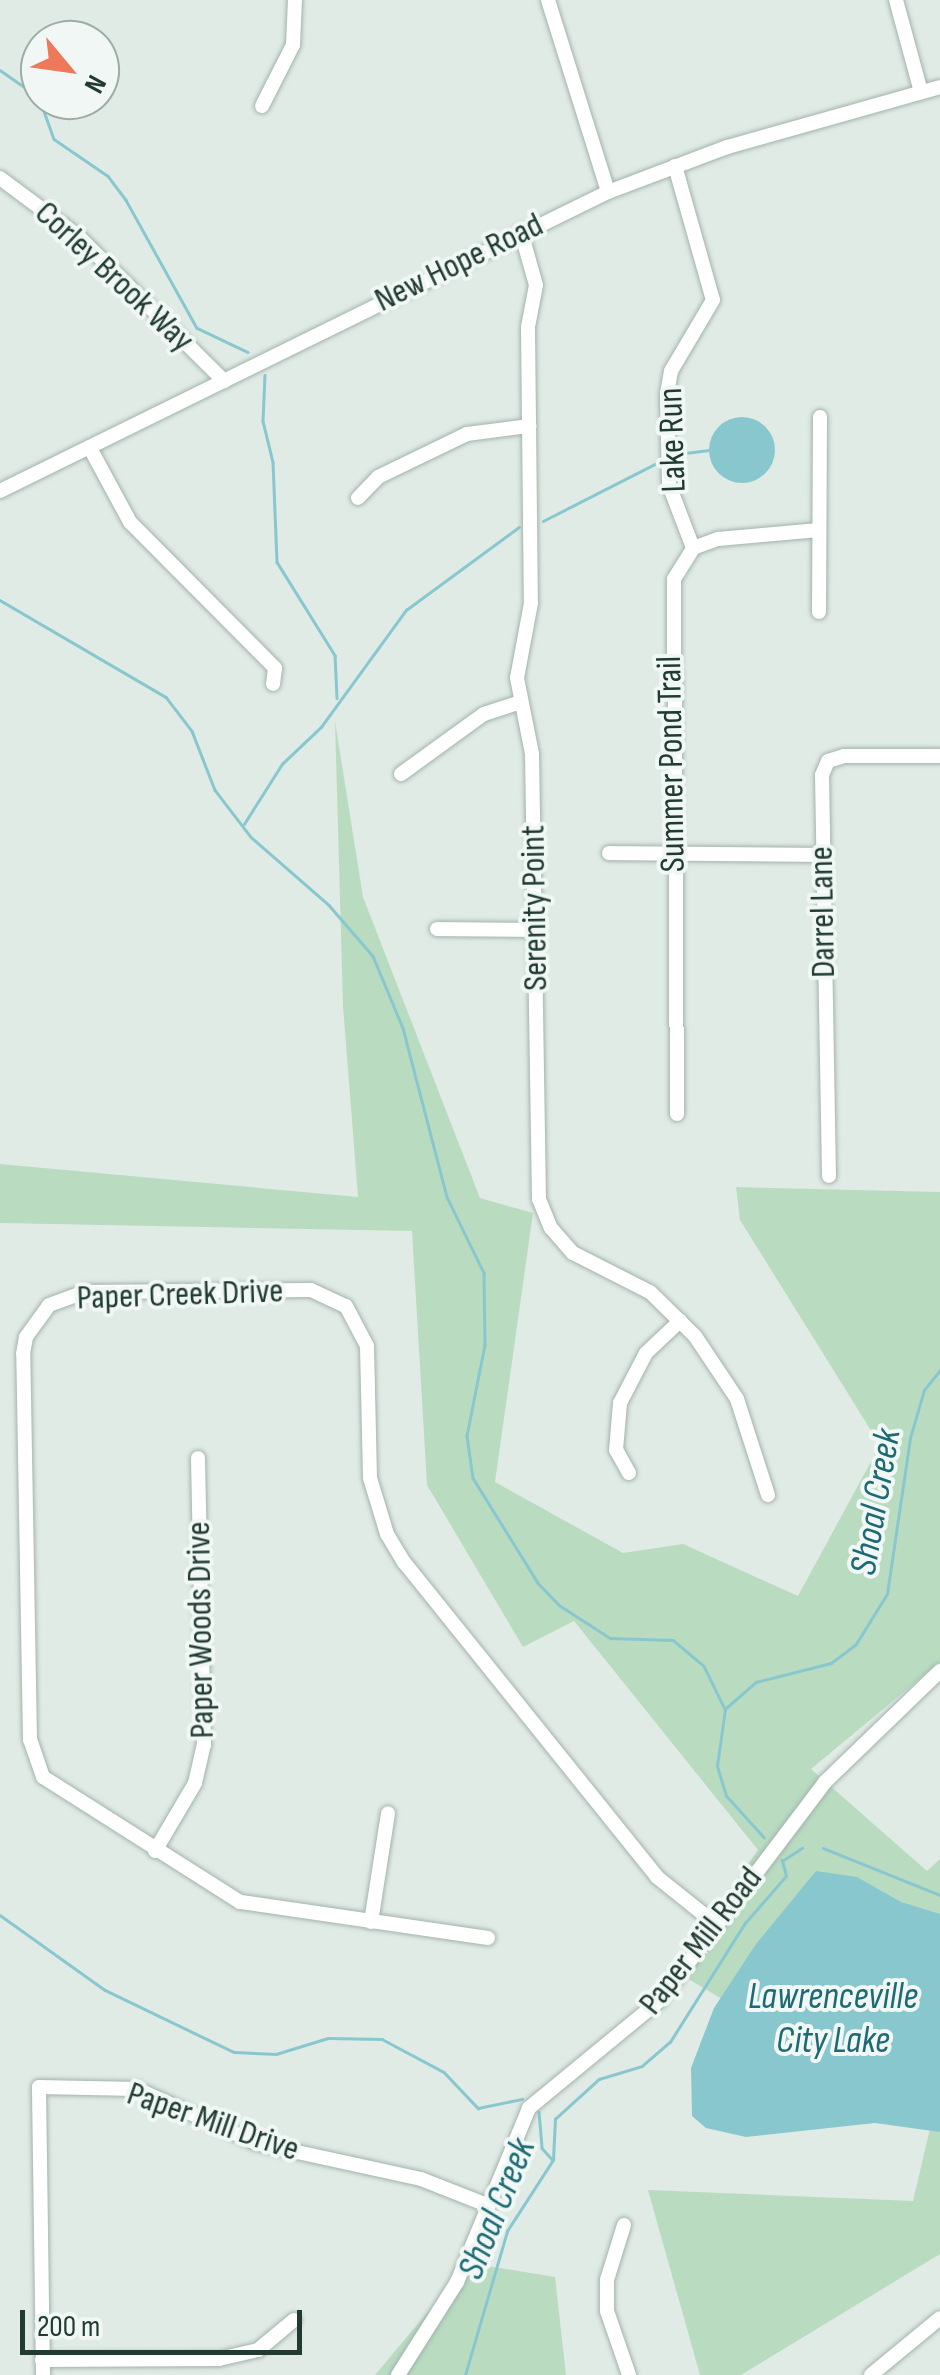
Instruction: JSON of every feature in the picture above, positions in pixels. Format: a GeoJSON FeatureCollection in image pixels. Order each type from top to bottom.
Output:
{"type":"FeatureCollection","features":[{"type":"Feature","properties":{"kind":"street"},"geometry":{"type":"LineString","coordinates":[[262,106],[293,45],[295,0]]}},
{"type":"Feature","properties":{"kind":"street"},"geometry":{"type":"LineString","coordinates":[[548,0],[608,192]]}},
{"type":"Feature","properties":{"kind":"street"},"geometry":{"type":"LineString","coordinates":[[896,0],[921,92]]}},
{"type":"Feature","properties":{"kind":"street","name":"New Hope Road"},"geometry":{"type":"LineString","coordinates":[[0,491],[608,192],[675,166],[940,87]]}},
{"type":"Feature","properties":{"kind":"street","name":"Lake Run"},"geometry":{"type":"LineString","coordinates":[[675,166],[713,300],[671,370],[667,394],[668,485],[693,548]]}},
{"type":"Feature","properties":{"kind":"street","name":"Corley Brook Way"},"geometry":{"type":"LineString","coordinates":[[0,178],[78,236],[224,381]]}},
{"type":"Feature","properties":{"kind":"street","name":"Serenity Point"},"geometry":{"type":"LineString","coordinates":[[521,232],[536,285],[528,327],[531,603],[516,678],[532,754],[539,1200],[551,1228],[573,1253],[650,1292],[680,1321],[737,1399],[768,1495]]}},
{"type":"Feature","properties":{"kind":"street"},"geometry":{"type":"LineString","coordinates":[[819,612],[820,417]]}},
{"type":"Feature","properties":{"kind":"street"},"geometry":{"type":"LineString","coordinates":[[358,498],[378,477],[467,434],[529,426]]}},
{"type":"Feature","properties":{"kind":"street"},"geometry":{"type":"LineString","coordinates":[[90,448],[130,522],[276,668],[272,684]]}},
{"type":"Feature","properties":{"kind":"street"},"geometry":{"type":"LineString","coordinates":[[693,548],[718,539],[820,530]]}},
{"type":"Feature","properties":{"kind":"street","name":"Summer Pond Trail"},"geometry":{"type":"LineString","coordinates":[[677,1114],[670,599],[674,580],[693,548]]}},
{"type":"Feature","properties":{"kind":"street"},"geometry":{"type":"LineString","coordinates":[[400,774],[484,714],[522,702]]}},
{"type":"Feature","properties":{"kind":"street","name":"Darrel Lane"},"geometry":{"type":"LineString","coordinates":[[829,1176],[822,855],[828,761],[940,756]]}},
{"type":"Feature","properties":{"kind":"street"},"geometry":{"type":"LineString","coordinates":[[609,853],[822,855]]}},
{"type":"Feature","properties":{"kind":"street"},"geometry":{"type":"LineString","coordinates":[[438,929],[535,930]]}},
{"type":"Feature","properties":{"kind":"street","name":"Paper Creek Drive"},"geometry":{"type":"LineString","coordinates":[[488,1938],[240,1902],[56,1790],[34,1761],[26,1337],[49,1305],[84,1292],[311,1290],[346,1306],[359,1322],[367,1346],[370,1478],[386,1534],[404,1562],[657,1877],[717,1924]]}},
{"type":"Feature","properties":{"kind":"street"},"geometry":{"type":"LineString","coordinates":[[629,1474],[616,1450],[620,1404],[646,1353],[680,1321]]}},
{"type":"Feature","properties":{"kind":"street","name":"Paper Woods Drive"},"geometry":{"type":"LineString","coordinates":[[155,1851],[195,1783],[204,1746],[198,1458]]}},
{"type":"Feature","properties":{"kind":"street","name":"Paper Mill Road"},"geometry":{"type":"LineString","coordinates":[[398,2375],[457,2282],[529,2108],[647,2012],[826,1782],[940,1671]]}},
{"type":"Feature","properties":{"kind":"street"},"geometry":{"type":"LineString","coordinates":[[372,1922],[388,1813]]}},
{"type":"Feature","properties":{"kind":"street","name":"Paper Mill Drive"},"geometry":{"type":"LineString","coordinates":[[42,2368],[40,2087],[136,2089],[256,2144],[421,2179],[487,2205]]}},
{"type":"Feature","properties":{"kind":"street"},"geometry":{"type":"LineString","coordinates":[[624,2225],[607,2280],[608,2312],[629,2375]]}},
{"type":"Feature","properties":{"kind":"street"},"geometry":{"type":"LineString","coordinates":[[871,2375],[940,2318]]}},
{"type":"Feature","properties":{"kind":"street"},"geometry":{"type":"LineString","coordinates":[[42,2368],[219,2359],[258,2350],[294,2320]]}},
{"type":"Feature","properties":{"kind":"green space"},"geometry":{"type":"Polygon","coordinates":[[[335,721],[363,897],[480,1198],[533,1213],[495,1482],[623,1553],[683,1544],[798,1596],[880,1445],[740,1220],[736,1187],[940,1192],[940,1662],[811,1769],[927,1871],[940,1859],[940,2028],[722,1999],[673,1970],[758,1850],[574,1621],[523,1647],[427,1485],[412,1231],[0,1223],[0,1164],[358,1197],[343,1006],[335,721]]]}},
{"type":"Feature","properties":{"kind":"green space"},"geometry":{"type":"Polygon","coordinates":[[[940,2086],[940,2254],[741,2375],[700,2375],[648,2190],[913,2201],[940,2086]]]}},
{"type":"Feature","properties":{"kind":"green space"},"geometry":{"type":"Polygon","coordinates":[[[469,2263],[555,2277],[566,2375],[375,2375],[469,2263]]]}},
{"type":"Feature","properties":{"kind":"water"},"geometry":{"type":"Polygon","coordinates":[[[742,417],[766,426],[775,450],[766,474],[742,483],[718,474],[709,450],[718,426],[742,417]]]}},
{"type":"Feature","properties":{"kind":"water","name":"Lawrenceville City Lake"},"geometry":{"type":"Polygon","coordinates":[[[816,1871],[857,1877],[901,1902],[940,1914],[940,2132],[875,2123],[746,2137],[706,2128],[692,2116],[691,2068],[714,2008],[756,1944],[816,1871]]]}},
{"type":"Feature","properties":{"kind":"waterway"},"geometry":{"type":"LineString","coordinates":[[0,70],[20,84]]}},
{"type":"Feature","properties":{"kind":"waterway"},"geometry":{"type":"LineString","coordinates":[[47,120],[54,139],[108,176],[126,200],[197,328],[248,352]]}},
{"type":"Feature","properties":{"kind":"waterway"},"geometry":{"type":"LineString","coordinates":[[265,375],[263,421],[273,462],[277,562],[335,655],[337,698]]}},
{"type":"Feature","properties":{"kind":"waterway"},"geometry":{"type":"LineString","coordinates":[[677,454],[709,450]]}},
{"type":"Feature","properties":{"kind":"waterway"},"geometry":{"type":"LineString","coordinates":[[543,521],[657,463]]}},
{"type":"Feature","properties":{"kind":"waterway"},"geometry":{"type":"LineString","coordinates":[[244,824],[282,764],[321,727],[406,610],[519,527]]}},
{"type":"Feature","properties":{"kind":"waterway"},"geometry":{"type":"LineString","coordinates":[[0,600],[166,697],[192,731],[215,790],[251,837],[329,905],[373,956],[403,1028],[447,1197],[484,1273],[485,1345],[467,1436],[473,1478],[538,1583],[559,1605],[610,1638],[673,1640],[704,1666],[725,1709]]}},
{"type":"Feature","properties":{"kind":"waterway","name":"Shoal Creek"},"geometry":{"type":"LineString","coordinates":[[764,1838],[726,1796],[717,1766],[725,1709],[756,1682],[831,1663],[856,1644],[887,1594],[910,1438],[924,1390],[940,1370]]}},
{"type":"Feature","properties":{"kind":"waterway","name":"Shoal Creek"},"geometry":{"type":"LineString","coordinates":[[465,2375],[507,2231],[553,2160],[555,2119],[599,2079],[642,2066],[670,2042],[745,1923],[786,1876],[782,1861],[802,1848]]}},
{"type":"Feature","properties":{"kind":"waterway"},"geometry":{"type":"LineString","coordinates":[[823,1848],[940,1895]]}},
{"type":"Feature","properties":{"kind":"waterway"},"geometry":{"type":"LineString","coordinates":[[0,1915],[105,1990],[234,2052],[276,2054],[328,2038],[382,2039],[444,2072],[478,2108],[522,2099]]}},
{"type":"Feature","properties":{"kind":"waterway"},"geometry":{"type":"LineString","coordinates":[[539,2112],[542,2148],[552,2159]]}}]}
